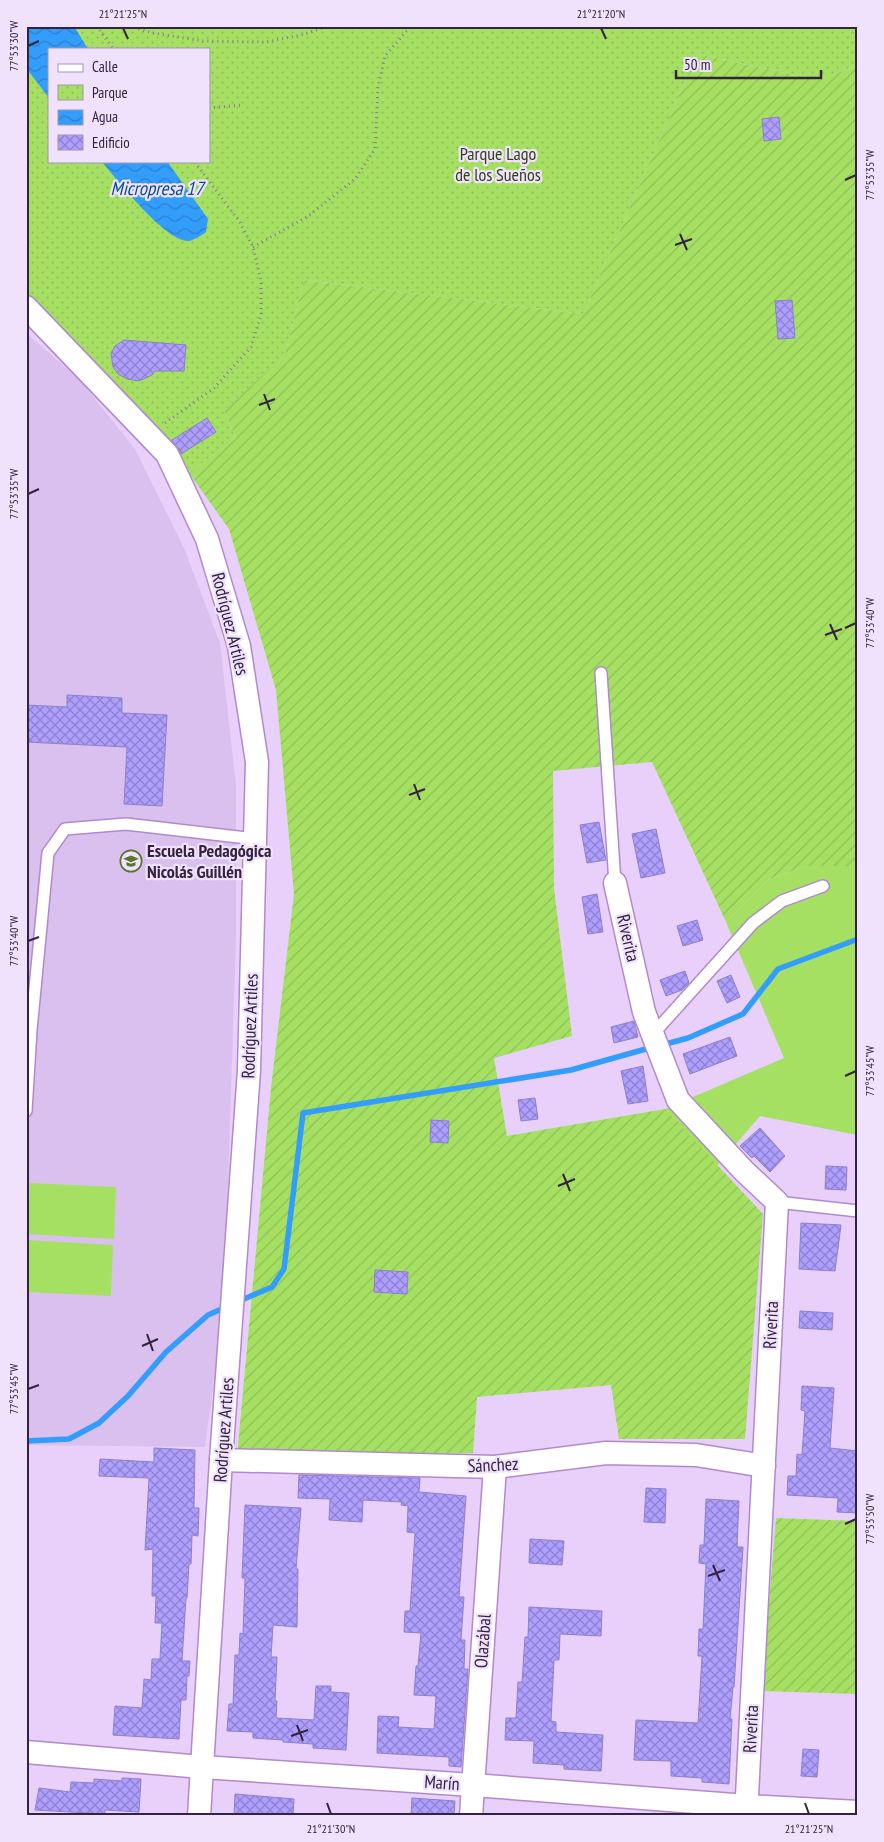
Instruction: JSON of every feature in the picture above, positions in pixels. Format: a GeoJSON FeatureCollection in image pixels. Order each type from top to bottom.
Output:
{"type":"FeatureCollection","features":[{"type":"Feature","properties":{"kind":"street","name":"Rodríguez Artiles"},"geometry":{"type":"LineString","coordinates":[[26,307],[167,454],[207,538],[240,646],[257,762],[249,1070],[221,1460],[199,1816]]}},
{"type":"Feature","properties":{"kind":"street","name":"Riverita"},"geometry":{"type":"LineString","coordinates":[[615,883],[644,1012],[678,1100],[744,1171],[777,1202],[747,1811]]}},
{"type":"Feature","properties":{"kind":"street","name":"Sánchez"},"geometry":{"type":"LineString","coordinates":[[221,1460],[495,1467],[606,1453],[696,1455],[764,1466]]}},
{"type":"Feature","properties":{"kind":"street","name":"Olazábal"},"geometry":{"type":"LineString","coordinates":[[471,1816],[495,1467]]}},
{"type":"Feature","properties":{"kind":"street","name":"Marín"},"geometry":{"type":"LineString","coordinates":[[26,1752],[202,1767],[473,1785],[747,1811],[858,1812]]}},
{"type":"Feature","properties":{"kind":"lane"},"geometry":{"type":"LineString","coordinates":[[601,673],[615,883]]}},
{"type":"Feature","properties":{"kind":"lane"},"geometry":{"type":"LineString","coordinates":[[26,1111],[31,1030],[48,853],[65,829],[126,824],[256,839]]}},
{"type":"Feature","properties":{"kind":"lane"},"geometry":{"type":"LineString","coordinates":[[653,1034],[753,923],[782,901],[822,886]]}},
{"type":"Feature","properties":{"kind":"lane"},"geometry":{"type":"LineString","coordinates":[[777,1202],[858,1211]]}},
{"type":"Feature","properties":{"kind":"path"},"geometry":{"type":"LineString","coordinates":[[97,26],[112,48]]}},
{"type":"Feature","properties":{"kind":"path"},"geometry":{"type":"LineString","coordinates":[[129,26],[153,33],[203,41],[258,42],[296,36],[327,26]]}},
{"type":"Feature","properties":{"kind":"path"},"geometry":{"type":"LineString","coordinates":[[253,247],[307,217],[355,179],[374,149],[378,87],[385,56],[410,26]]}},
{"type":"Feature","properties":{"kind":"path"},"geometry":{"type":"LineString","coordinates":[[210,108],[242,105]]}},
{"type":"Feature","properties":{"kind":"path"},"geometry":{"type":"LineString","coordinates":[[148,434],[214,388],[251,347],[261,315],[261,280],[253,247],[239,221],[195,162]]}},
{"type":"Feature","properties":{"kind":"shaded area","name":"Escuela Pedagógica Nicolás Guillén"},"geometry":{"type":"Polygon","coordinates":[[[26,333],[79,379],[135,449],[184,548],[220,643],[236,786],[236,936],[224,1309],[205,1447],[26,1445],[26,333]]]}},
{"type":"Feature","properties":{"kind":"green space","name":"Parque Lago de los Sueños"},"geometry":{"type":"Polygon","coordinates":[[[26,26],[858,26],[858,65],[819,80],[697,54],[583,314],[304,280],[285,354],[224,411],[236,438],[189,473],[26,301],[26,26]]]}},
{"type":"Feature","properties":{"kind":"green space"},"geometry":{"type":"Polygon","coordinates":[[[697,54],[819,80],[858,65],[858,866],[806,866],[769,879],[726,922],[652,762],[553,771],[554,888],[572,1036],[494,1058],[507,1136],[665,1109],[763,1214],[745,1439],[619,1439],[611,1385],[477,1397],[473,1453],[237,1456],[271,1088],[294,894],[276,690],[229,529],[189,473],[236,438],[224,411],[285,354],[304,280],[583,314],[697,54]]]}},
{"type":"Feature","properties":{"kind":"green space"},"geometry":{"type":"Polygon","coordinates":[[[806,866],[858,866],[858,1135],[760,1116],[717,1166],[665,1109],[784,1058],[726,922],[769,879],[806,866]]]}},
{"type":"Feature","properties":{"kind":"green space"},"geometry":{"type":"Polygon","coordinates":[[[30,1183],[116,1187],[114,1239],[27,1234],[30,1183]]]}},
{"type":"Feature","properties":{"kind":"green space"},"geometry":{"type":"Polygon","coordinates":[[[27,1240],[113,1245],[111,1296],[26,1292],[27,1240]]]}},
{"type":"Feature","properties":{"kind":"green space"},"geometry":{"type":"Polygon","coordinates":[[[776,1518],[858,1521],[858,1694],[762,1691],[776,1518]]]}},
{"type":"Feature","properties":{"kind":"water"},"geometry":{"type":"Polygon","coordinates":[[[26,26],[74,26],[87,48],[48,48],[48,97],[26,68],[26,26]]]}},
{"type":"Feature","properties":{"kind":"water","name":"Micropresa 17"},"geometry":{"type":"Polygon","coordinates":[[[102,162],[168,162],[208,219],[206,232],[196,239],[189,241],[179,239],[155,221],[102,162]]]}},
{"type":"Feature","properties":{"kind":"building"},"geometry":{"type":"Polygon","coordinates":[[[779,117],[781,139],[764,141],[762,119],[779,117]]]}},
{"type":"Feature","properties":{"kind":"building"},"geometry":{"type":"Polygon","coordinates":[[[792,300],[795,338],[778,339],[775,301],[792,300]]]}},
{"type":"Feature","properties":{"kind":"building"},"geometry":{"type":"Polygon","coordinates":[[[124,340],[186,345],[184,371],[155,371],[152,375],[139,381],[127,379],[118,374],[113,367],[111,353],[115,346],[124,340]]]}},
{"type":"Feature","properties":{"kind":"building"},"geometry":{"type":"Polygon","coordinates":[[[207,418],[216,432],[181,454],[172,440],[207,418]]]}},
{"type":"Feature","properties":{"kind":"building"},"geometry":{"type":"Polygon","coordinates":[[[67,695],[122,698],[122,713],[167,715],[162,806],[124,804],[127,747],[26,742],[26,705],[67,707],[67,695]]]}},
{"type":"Feature","properties":{"kind":"building"},"geometry":{"type":"Polygon","coordinates":[[[599,822],[606,860],[587,863],[580,825],[599,822]]]}},
{"type":"Feature","properties":{"kind":"building"},"geometry":{"type":"Polygon","coordinates":[[[656,829],[665,873],[641,878],[632,834],[656,829]]]}},
{"type":"Feature","properties":{"kind":"building"},"geometry":{"type":"Polygon","coordinates":[[[597,894],[603,932],[588,934],[582,897],[597,894]]]}},
{"type":"Feature","properties":{"kind":"building"},"geometry":{"type":"Polygon","coordinates":[[[697,920],[703,940],[683,946],[677,926],[697,920]]]}},
{"type":"Feature","properties":{"kind":"building"},"geometry":{"type":"Polygon","coordinates":[[[685,971],[689,983],[682,990],[666,996],[660,980],[685,971]]]}},
{"type":"Feature","properties":{"kind":"building"},"geometry":{"type":"Polygon","coordinates":[[[731,975],[740,997],[727,1003],[717,981],[731,975]]]}},
{"type":"Feature","properties":{"kind":"building"},"geometry":{"type":"Polygon","coordinates":[[[634,1021],[638,1037],[614,1043],[611,1027],[634,1021]]]}},
{"type":"Feature","properties":{"kind":"building"},"geometry":{"type":"Polygon","coordinates":[[[730,1037],[737,1056],[690,1074],[683,1054],[730,1037]]]}},
{"type":"Feature","properties":{"kind":"building"},"geometry":{"type":"Polygon","coordinates":[[[643,1066],[648,1101],[628,1104],[621,1071],[643,1066]]]}},
{"type":"Feature","properties":{"kind":"building"},"geometry":{"type":"Polygon","coordinates":[[[535,1098],[538,1119],[521,1121],[518,1100],[535,1098]]]}},
{"type":"Feature","properties":{"kind":"building"},"geometry":{"type":"Polygon","coordinates":[[[431,1120],[449,1121],[448,1143],[430,1142],[431,1120]]]}},
{"type":"Feature","properties":{"kind":"building"},"geometry":{"type":"Polygon","coordinates":[[[760,1128],[785,1156],[770,1172],[754,1156],[752,1158],[740,1146],[760,1128]]]}},
{"type":"Feature","properties":{"kind":"building"},"geometry":{"type":"Polygon","coordinates":[[[826,1166],[847,1167],[846,1190],[825,1189],[826,1166]]]}},
{"type":"Feature","properties":{"kind":"building"},"geometry":{"type":"Polygon","coordinates":[[[801,1223],[841,1225],[835,1271],[799,1269],[801,1223]]]}},
{"type":"Feature","properties":{"kind":"building"},"geometry":{"type":"Polygon","coordinates":[[[375,1270],[408,1272],[407,1294],[374,1292],[375,1270]]]}},
{"type":"Feature","properties":{"kind":"building"},"geometry":{"type":"Polygon","coordinates":[[[800,1311],[833,1313],[832,1330],[799,1328],[800,1311]]]}},
{"type":"Feature","properties":{"kind":"building"},"geometry":{"type":"Polygon","coordinates":[[[802,1386],[834,1388],[830,1448],[858,1451],[858,1513],[837,1512],[838,1498],[787,1495],[788,1476],[796,1476],[797,1454],[802,1455],[805,1411],[801,1410],[802,1386]]]}},
{"type":"Feature","properties":{"kind":"building"},"geometry":{"type":"Polygon","coordinates":[[[154,1448],[195,1450],[194,1508],[199,1508],[198,1536],[192,1535],[191,1564],[189,1564],[182,1661],[190,1661],[186,1700],[181,1700],[179,1739],[113,1735],[115,1706],[142,1708],[144,1679],[151,1680],[152,1659],[160,1659],[162,1623],[155,1623],[156,1596],[152,1596],[153,1549],[145,1550],[149,1478],[99,1476],[100,1459],[154,1462],[154,1448]]]}},
{"type":"Feature","properties":{"kind":"building"},"geometry":{"type":"Polygon","coordinates":[[[299,1475],[420,1478],[419,1492],[466,1496],[459,1597],[464,1597],[461,1640],[465,1640],[464,1669],[468,1669],[461,1767],[449,1766],[449,1757],[377,1753],[378,1716],[399,1717],[398,1727],[434,1729],[436,1696],[414,1695],[421,1633],[404,1632],[405,1611],[410,1611],[415,1533],[407,1532],[408,1506],[401,1505],[402,1502],[363,1500],[362,1522],[329,1520],[330,1499],[298,1498],[299,1475]]]}},
{"type":"Feature","properties":{"kind":"building"},"geometry":{"type":"Polygon","coordinates":[[[646,1488],[666,1489],[665,1523],[644,1522],[646,1488]]]}},
{"type":"Feature","properties":{"kind":"building"},"geometry":{"type":"Polygon","coordinates":[[[706,1499],[739,1501],[737,1547],[743,1547],[734,1687],[730,1719],[732,1719],[729,1784],[702,1782],[702,1778],[671,1776],[671,1761],[634,1760],[636,1720],[698,1723],[702,1656],[698,1656],[699,1629],[703,1629],[706,1564],[699,1563],[700,1545],[704,1545],[706,1499]]]}},
{"type":"Feature","properties":{"kind":"building"},"geometry":{"type":"Polygon","coordinates":[[[245,1505],[301,1508],[296,1569],[298,1569],[297,1627],[273,1625],[271,1657],[277,1657],[276,1718],[314,1720],[316,1686],[331,1686],[331,1692],[349,1693],[346,1750],[313,1748],[313,1744],[253,1738],[253,1732],[227,1731],[229,1704],[233,1704],[235,1655],[239,1655],[240,1633],[243,1634],[245,1578],[242,1578],[245,1505]]]}},
{"type":"Feature","properties":{"kind":"building"},"geometry":{"type":"Polygon","coordinates":[[[530,1539],[564,1541],[562,1565],[529,1563],[530,1539]]]}},
{"type":"Feature","properties":{"kind":"building"},"geometry":{"type":"Polygon","coordinates":[[[529,1607],[602,1611],[601,1636],[560,1634],[559,1660],[554,1660],[551,1721],[556,1722],[556,1732],[603,1735],[601,1771],[564,1769],[564,1765],[533,1763],[534,1741],[505,1740],[506,1718],[516,1718],[518,1682],[522,1682],[525,1637],[528,1637],[529,1607]]]}},
{"type":"Feature","properties":{"kind":"building"},"geometry":{"type":"Polygon","coordinates":[[[803,1749],[819,1750],[817,1777],[801,1776],[803,1749]]]}},
{"type":"Feature","properties":{"kind":"building"},"geometry":{"type":"Polygon","coordinates":[[[122,1778],[141,1779],[139,1812],[105,1810],[105,1814],[35,1810],[39,1788],[70,1792],[71,1782],[94,1783],[94,1779],[122,1781],[122,1778]]]}},
{"type":"Feature","properties":{"kind":"building"},"geometry":{"type":"Polygon","coordinates":[[[235,1794],[294,1799],[293,1816],[234,1816],[235,1794]]]}},
{"type":"Feature","properties":{"kind":"building"},"geometry":{"type":"Polygon","coordinates":[[[412,1798],[455,1801],[454,1816],[411,1816],[412,1798]]]}},
{"type":"Feature","properties":{"kind":"waterway"},"geometry":{"type":"LineString","coordinates":[[662,1045],[688,1038],[743,1014],[778,969],[858,939]]}},
{"type":"Feature","properties":{"kind":"waterway"},"geometry":{"type":"LineString","coordinates":[[237,1302],[272,1287],[284,1269],[303,1113],[571,1070],[653,1047]]}},
{"type":"Feature","properties":{"kind":"waterway"},"geometry":{"type":"LineString","coordinates":[[26,1441],[69,1439],[99,1423],[128,1396],[166,1352],[208,1315],[226,1307]]}},
{"type":"Feature","properties":{"kind":"place","name":"Escuela Pedagógica Nicolás Guillén"},"geometry":{"type":"Point","coordinates":[131,861]}}]}
